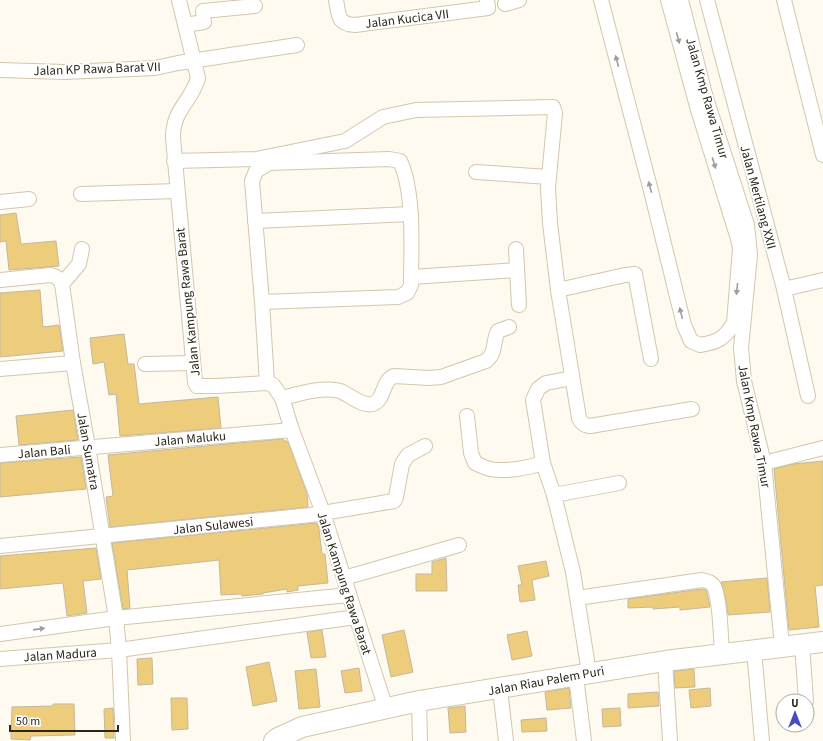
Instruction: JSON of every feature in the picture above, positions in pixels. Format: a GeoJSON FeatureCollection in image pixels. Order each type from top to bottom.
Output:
{"type":"FeatureCollection","features":[{"type":"Feature","properties":{"kind":"street","name":"Jalan Kampung Rawa Barat"},"geometry":{"type":"LineString","coordinates":[[179,0],[198,78],[195,89],[177,114],[173,127],[174,161],[193,377],[197,386],[267,383],[273,385],[282,398],[292,430],[323,513],[386,708]]}},
{"type":"Feature","properties":{"kind":"street","name":"Jalan Kucica VII"},"geometry":{"type":"LineString","coordinates":[[336,0],[340,18],[344,23],[355,25],[488,8],[487,0]]}},
{"type":"Feature","properties":{"kind":"street"},"geometry":{"type":"LineString","coordinates":[[505,4],[519,0]]}},
{"type":"Feature","properties":{"kind":"street"},"geometry":{"type":"LineString","coordinates":[[601,0],[684,325],[691,341],[700,345],[721,339],[728,333],[734,323],[740,250],[738,239],[698,110],[668,0]]}},
{"type":"Feature","properties":{"kind":"street","name":"Jalan Kmp Rawa Timur"},"geometry":{"type":"LineString","coordinates":[[681,0],[706,98],[746,225],[750,255],[741,348],[744,381],[764,463],[782,646]]}},
{"type":"Feature","properties":{"kind":"street","name":"Jalan Mertilang XXII"},"geometry":{"type":"LineString","coordinates":[[707,0],[784,289],[808,396]]}},
{"type":"Feature","properties":{"kind":"street"},"geometry":{"type":"LineString","coordinates":[[784,0],[823,155]]}},
{"type":"Feature","properties":{"kind":"street"},"geometry":{"type":"LineString","coordinates":[[185,25],[204,22],[202,10],[255,6]]}},
{"type":"Feature","properties":{"kind":"street","name":"Jalan KP Rawa Barat VII"},"geometry":{"type":"LineString","coordinates":[[0,70],[65,72],[155,68],[296,45]]}},
{"type":"Feature","properties":{"kind":"street"},"geometry":{"type":"LineString","coordinates":[[174,161],[256,159],[345,142],[383,117],[416,110],[551,106],[555,113],[548,188],[550,224],[558,290],[572,378],[581,423],[590,426],[692,408]]}},
{"type":"Feature","properties":{"kind":"street"},"geometry":{"type":"LineString","coordinates":[[262,302],[398,297],[408,293],[411,285],[411,214],[405,171],[400,162],[389,159],[269,163],[256,171],[252,181],[267,383]]}},
{"type":"Feature","properties":{"kind":"street"},"geometry":{"type":"LineString","coordinates":[[476,172],[549,177]]}},
{"type":"Feature","properties":{"kind":"street"},"geometry":{"type":"LineString","coordinates":[[81,194],[177,191]]}},
{"type":"Feature","properties":{"kind":"street"},"geometry":{"type":"LineString","coordinates":[[0,202],[29,199]]}},
{"type":"Feature","properties":{"kind":"street"},"geometry":{"type":"LineString","coordinates":[[255,221],[411,214]]}},
{"type":"Feature","properties":{"kind":"street"},"geometry":{"type":"LineString","coordinates":[[0,280],[51,274],[60,280],[62,284],[79,264],[82,249]]}},
{"type":"Feature","properties":{"kind":"street"},"geometry":{"type":"LineString","coordinates":[[516,249],[519,305]]}},
{"type":"Feature","properties":{"kind":"street"},"geometry":{"type":"LineString","coordinates":[[411,277],[516,270]]}},
{"type":"Feature","properties":{"kind":"street"},"geometry":{"type":"LineString","coordinates":[[558,290],[635,274],[651,359]]}},
{"type":"Feature","properties":{"kind":"street"},"geometry":{"type":"LineString","coordinates":[[784,289],[823,280]]}},
{"type":"Feature","properties":{"kind":"street","name":"Jalan Sumatra"},"geometry":{"type":"LineString","coordinates":[[62,284],[73,363],[116,618],[120,650],[123,741]]}},
{"type":"Feature","properties":{"kind":"street"},"geometry":{"type":"LineString","coordinates":[[282,398],[331,390],[341,391],[357,401],[374,404],[379,399],[389,378],[394,376],[429,378],[441,377],[486,361],[492,356],[495,348],[494,339],[498,331],[509,326]]}},
{"type":"Feature","properties":{"kind":"street"},"geometry":{"type":"LineString","coordinates":[[146,364],[192,362]]}},
{"type":"Feature","properties":{"kind":"street"},"geometry":{"type":"LineString","coordinates":[[0,369],[73,363]]}},
{"type":"Feature","properties":{"kind":"street"},"geometry":{"type":"LineString","coordinates":[[572,378],[546,384],[538,389],[533,400],[544,463],[554,495],[569,571],[582,674],[584,741]]}},
{"type":"Feature","properties":{"kind":"street"},"geometry":{"type":"LineString","coordinates":[[467,416],[471,453],[475,463],[491,469],[508,469],[528,468],[544,463]]}},
{"type":"Feature","properties":{"kind":"street","name":"Jalan Maluku"},"geometry":{"type":"LineString","coordinates":[[88,447],[292,430]]}},
{"type":"Feature","properties":{"kind":"street","name":"Jalan Sulawesi"},"geometry":{"type":"LineString","coordinates":[[0,546],[323,513],[394,501],[402,464],[408,455],[425,446]]}},
{"type":"Feature","properties":{"kind":"street","name":"Jalan Bali"},"geometry":{"type":"LineString","coordinates":[[0,455],[88,447]]}},
{"type":"Feature","properties":{"kind":"street"},"geometry":{"type":"LineString","coordinates":[[764,463],[823,448]]}},
{"type":"Feature","properties":{"kind":"street"},"geometry":{"type":"LineString","coordinates":[[554,495],[619,483]]}},
{"type":"Feature","properties":{"kind":"street"},"geometry":{"type":"LineString","coordinates":[[344,578],[460,545]]}},
{"type":"Feature","properties":{"kind":"street"},"geometry":{"type":"LineString","coordinates":[[584,597],[702,580],[708,581],[713,586],[717,598],[722,654]]}},
{"type":"Feature","properties":{"kind":"street"},"geometry":{"type":"LineString","coordinates":[[116,618],[349,596]]}},
{"type":"Feature","properties":{"kind":"street"},"geometry":{"type":"LineString","coordinates":[[120,650],[356,617]]}},
{"type":"Feature","properties":{"kind":"street","name":"Jalan Madura"},"geometry":{"type":"LineString","coordinates":[[0,634],[116,618]]}},
{"type":"Feature","properties":{"kind":"street","name":"Jalan Riau Palem Puri"},"geometry":{"type":"LineString","coordinates":[[274,741],[302,727],[419,701],[665,661],[823,642]]}},
{"type":"Feature","properties":{"kind":"street"},"geometry":{"type":"LineString","coordinates":[[802,644],[805,693]]}},
{"type":"Feature","properties":{"kind":"street","name":"Jalan Madura"},"geometry":{"type":"LineString","coordinates":[[0,659],[120,650]]}},
{"type":"Feature","properties":{"kind":"street"},"geometry":{"type":"LineString","coordinates":[[754,650],[762,741]]}},
{"type":"Feature","properties":{"kind":"street"},"geometry":{"type":"LineString","coordinates":[[665,661],[670,741]]}},
{"type":"Feature","properties":{"kind":"street"},"geometry":{"type":"LineString","coordinates":[[500,689],[506,741]]}},
{"type":"Feature","properties":{"kind":"street"},"geometry":{"type":"LineString","coordinates":[[419,701],[420,741]]}},
{"type":"Feature","properties":{"kind":"building"},"geometry":{"type":"Polygon","coordinates":[[[16,213],[21,244],[56,241],[59,266],[9,270],[6,241],[0,242],[0,215],[16,213]]]}},
{"type":"Feature","properties":{"kind":"building"},"geometry":{"type":"Polygon","coordinates":[[[40,290],[43,327],[59,325],[63,351],[0,357],[0,293],[40,290]]]}},
{"type":"Feature","properties":{"kind":"building"},"geometry":{"type":"Polygon","coordinates":[[[124,334],[128,364],[134,364],[139,404],[218,397],[221,428],[120,436],[116,394],[109,395],[104,362],[93,364],[90,338],[124,334]]]}},
{"type":"Feature","properties":{"kind":"building"},"geometry":{"type":"Polygon","coordinates":[[[73,410],[78,440],[19,445],[16,416],[73,410]]]}},
{"type":"Feature","properties":{"kind":"building"},"geometry":{"type":"Polygon","coordinates":[[[282,439],[288,442],[307,493],[308,507],[110,527],[106,497],[113,496],[108,455],[282,439]]]}},
{"type":"Feature","properties":{"kind":"building"},"geometry":{"type":"Polygon","coordinates":[[[81,457],[86,489],[0,497],[0,463],[81,457]]]}},
{"type":"Feature","properties":{"kind":"building"},"geometry":{"type":"Polygon","coordinates":[[[823,461],[823,585],[815,586],[819,627],[789,630],[774,469],[793,464],[823,461]]]}},
{"type":"Feature","properties":{"kind":"building"},"geometry":{"type":"Polygon","coordinates":[[[317,523],[322,554],[325,554],[328,583],[298,586],[298,590],[287,592],[287,589],[263,594],[242,596],[241,594],[221,595],[219,560],[127,570],[130,608],[123,609],[112,543],[317,523]]]}},
{"type":"Feature","properties":{"kind":"building"},"geometry":{"type":"Polygon","coordinates":[[[96,548],[101,579],[83,581],[87,613],[67,616],[63,583],[0,589],[0,556],[96,548]]]}},
{"type":"Feature","properties":{"kind":"building"},"geometry":{"type":"Polygon","coordinates":[[[446,558],[447,591],[416,591],[416,574],[432,574],[432,562],[446,558]]]}},
{"type":"Feature","properties":{"kind":"building"},"geometry":{"type":"Polygon","coordinates":[[[546,561],[549,576],[532,580],[535,600],[520,602],[518,585],[522,585],[518,566],[546,561]]]}},
{"type":"Feature","properties":{"kind":"building"},"geometry":{"type":"Polygon","coordinates":[[[767,578],[770,612],[728,615],[721,582],[767,578]]]}},
{"type":"Feature","properties":{"kind":"building"},"geometry":{"type":"Polygon","coordinates":[[[702,589],[706,590],[710,607],[680,610],[680,607],[653,609],[653,607],[628,608],[628,599],[702,589]]]}},
{"type":"Feature","properties":{"kind":"building"},"geometry":{"type":"Polygon","coordinates":[[[322,630],[326,657],[311,658],[307,632],[322,630]]]}},
{"type":"Feature","properties":{"kind":"building"},"geometry":{"type":"Polygon","coordinates":[[[404,630],[413,672],[391,677],[382,635],[404,630]]]}},
{"type":"Feature","properties":{"kind":"building"},"geometry":{"type":"Polygon","coordinates":[[[527,631],[532,656],[512,660],[507,635],[527,631]]]}},
{"type":"Feature","properties":{"kind":"building"},"geometry":{"type":"Polygon","coordinates":[[[152,658],[153,684],[138,685],[137,659],[152,658]]]}},
{"type":"Feature","properties":{"kind":"building"},"geometry":{"type":"Polygon","coordinates":[[[269,662],[277,701],[253,706],[246,667],[269,662]]]}},
{"type":"Feature","properties":{"kind":"building"},"geometry":{"type":"Polygon","coordinates":[[[359,668],[362,691],[345,693],[341,671],[359,668]]]}},
{"type":"Feature","properties":{"kind":"building"},"geometry":{"type":"Polygon","coordinates":[[[316,669],[320,707],[299,709],[295,671],[316,669]]]}},
{"type":"Feature","properties":{"kind":"building"},"geometry":{"type":"Polygon","coordinates":[[[694,669],[695,687],[675,688],[674,671],[694,669]]]}},
{"type":"Feature","properties":{"kind":"building"},"geometry":{"type":"Polygon","coordinates":[[[569,688],[571,708],[547,710],[545,692],[569,688]]]}},
{"type":"Feature","properties":{"kind":"building"},"geometry":{"type":"Polygon","coordinates":[[[710,688],[711,706],[691,708],[689,690],[710,688]]]}},
{"type":"Feature","properties":{"kind":"building"},"geometry":{"type":"Polygon","coordinates":[[[658,692],[659,706],[628,708],[628,694],[658,692]]]}},
{"type":"Feature","properties":{"kind":"building"},"geometry":{"type":"Polygon","coordinates":[[[171,698],[187,698],[188,729],[172,730],[171,698]]]}},
{"type":"Feature","properties":{"kind":"building"},"geometry":{"type":"Polygon","coordinates":[[[53,704],[74,704],[75,735],[31,736],[30,740],[11,739],[12,707],[53,706],[53,704]]]}},
{"type":"Feature","properties":{"kind":"building"},"geometry":{"type":"Polygon","coordinates":[[[465,706],[466,732],[450,733],[448,708],[465,706]]]}},
{"type":"Feature","properties":{"kind":"building"},"geometry":{"type":"Polygon","coordinates":[[[113,708],[114,738],[105,738],[104,709],[113,708]]]}},
{"type":"Feature","properties":{"kind":"building"},"geometry":{"type":"Polygon","coordinates":[[[620,708],[621,726],[603,727],[602,709],[620,708]]]}},
{"type":"Feature","properties":{"kind":"building"},"geometry":{"type":"Polygon","coordinates":[[[546,718],[547,731],[522,732],[521,720],[546,718]]]}}]}
